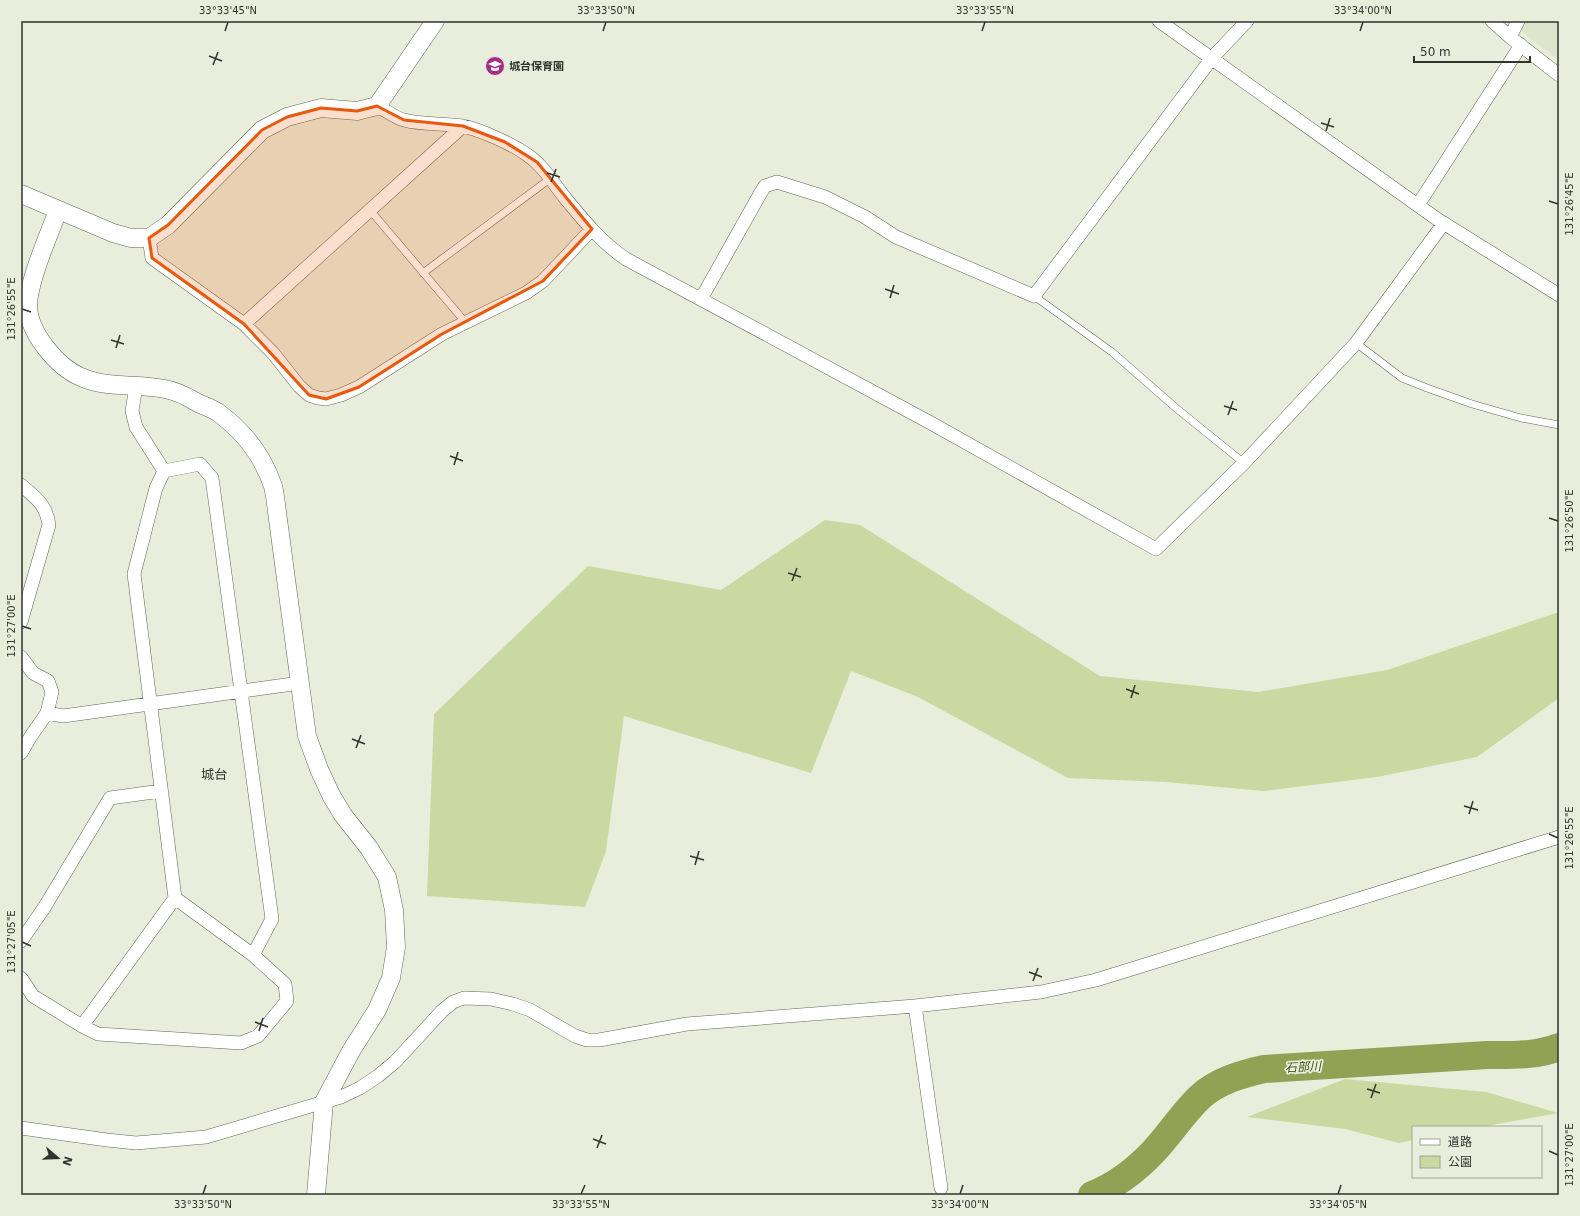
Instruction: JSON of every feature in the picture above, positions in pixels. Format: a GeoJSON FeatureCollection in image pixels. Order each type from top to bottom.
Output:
{"type":"FeatureCollection","features":[{"type":"Feature","properties":{"kind":"street"},"geometry":{"type":"LineString","coordinates":[[377,106],[435,21]]}},
{"type":"Feature","properties":{"kind":"street"},"geometry":{"type":"LineString","coordinates":[[1160,21],[1444,223],[1559,295]]}},
{"type":"Feature","properties":{"kind":"street"},"geometry":{"type":"LineString","coordinates":[[701,299],[765,186],[777,182],[825,197],[865,217],[896,236],[1034,296],[1212,58],[1247,21]]}},
{"type":"Feature","properties":{"kind":"street"},"geometry":{"type":"LineString","coordinates":[[1492,21],[1559,75]]}},
{"type":"Feature","properties":{"kind":"street"},"geometry":{"type":"LineString","coordinates":[[1510,37],[1518,21]]}},
{"type":"Feature","properties":{"kind":"street"},"geometry":{"type":"LineString","coordinates":[[1418,205],[1521,45]]}},
{"type":"Feature","properties":{"kind":"street"},"geometry":{"type":"LineString","coordinates":[[21,194],[113,233],[131,238],[149,238],[168,225],[262,130],[287,117],[321,108],[357,111],[377,106],[404,120],[463,126],[505,142],[525,153],[537,162],[592,229],[610,248],[626,259],[922,418],[1156,549],[1244,464],[1356,343],[1444,223]]}},
{"type":"Feature","properties":{"kind":"street"},"geometry":{"type":"LineString","coordinates":[[244,324],[463,126]]}},
{"type":"Feature","properties":{"kind":"street"},"geometry":{"type":"LineString","coordinates":[[58,210],[32,280],[28,305],[33,326],[44,345],[60,364],[81,377],[104,383],[165,389],[189,398],[219,413],[240,432],[260,458],[273,486],[307,736],[319,769],[331,795],[369,848],[387,877],[394,910],[396,947],[391,978],[377,1010],[351,1051],[324,1102],[316,1195]]}},
{"type":"Feature","properties":{"kind":"street"},"geometry":{"type":"LineString","coordinates":[[149,238],[152,258],[244,324],[273,353],[299,386],[309,395],[326,399],[341,395],[359,387],[442,334],[526,293],[543,281],[592,229]]}},
{"type":"Feature","properties":{"kind":"street"},"geometry":{"type":"LineString","coordinates":[[136,386],[132,411],[136,427],[164,471]]}},
{"type":"Feature","properties":{"kind":"street"},"geometry":{"type":"LineString","coordinates":[[164,471],[200,464],[212,478],[272,919],[254,955]]}},
{"type":"Feature","properties":{"kind":"street"},"geometry":{"type":"LineString","coordinates":[[82,1026],[175,898],[134,574],[156,488],[164,471]]}},
{"type":"Feature","properties":{"kind":"street"},"geometry":{"type":"LineString","coordinates":[[21,486],[40,501],[47,514],[48,525],[21,622]]}},
{"type":"Feature","properties":{"kind":"street"},"geometry":{"type":"LineString","coordinates":[[21,657],[33,673],[48,681],[52,692],[47,713],[21,753]]}},
{"type":"Feature","properties":{"kind":"street"},"geometry":{"type":"LineString","coordinates":[[47,713],[63,716],[150,703],[300,684]]}},
{"type":"Feature","properties":{"kind":"street"},"geometry":{"type":"LineString","coordinates":[[21,941],[44,908],[110,798],[161,791]]}},
{"type":"Feature","properties":{"kind":"street"},"geometry":{"type":"LineString","coordinates":[[21,1128],[136,1143],[206,1137],[341,1097],[360,1088],[395,1062],[442,1011],[453,1002],[464,998],[491,999],[513,1004],[530,1010],[563,1030],[587,1040],[613,1039],[687,1024],[915,1006],[1041,992],[1096,980],[1559,837]]}},
{"type":"Feature","properties":{"kind":"street"},"geometry":{"type":"LineString","coordinates":[[21,978],[32,996],[98,1034],[241,1043],[258,1036],[286,1001],[285,984],[254,955],[175,898]]}},
{"type":"Feature","properties":{"kind":"street"},"geometry":{"type":"LineString","coordinates":[[915,1006],[941,1188]]}},
{"type":"Feature","properties":{"kind":"lane"},"geometry":{"type":"LineString","coordinates":[[423,273],[551,178]]}},
{"type":"Feature","properties":{"kind":"lane"},"geometry":{"type":"LineString","coordinates":[[370,210],[466,323]]}},
{"type":"Feature","properties":{"kind":"lane"},"geometry":{"type":"LineString","coordinates":[[1034,296],[1112,352],[1176,408],[1244,464]]}},
{"type":"Feature","properties":{"kind":"lane"},"geometry":{"type":"LineString","coordinates":[[1356,343],[1402,378],[1472,404],[1521,418],[1559,425]]}},
{"type":"Feature","properties":{"kind":"highlighted area"},"geometry":{"type":"Polygon","coordinates":[[[377,106],[404,120],[463,126],[505,142],[537,162],[592,229],[543,281],[442,334],[359,387],[326,399],[309,395],[244,324],[152,258],[149,238],[168,225],[262,130],[287,117],[321,108],[357,111],[377,106]]]}},
{"type":"Feature","properties":{"kind":"shaded area"},"geometry":{"type":"Polygon","coordinates":[[[1526,21],[1559,21],[1559,61],[1520,30],[1526,21]]]}},
{"type":"Feature","properties":{"kind":"green space"},"geometry":{"type":"Polygon","coordinates":[[[825,520],[860,525],[1100,676],[1258,692],[1387,670],[1559,612],[1559,698],[1477,757],[1377,777],[1263,791],[1166,782],[1068,778],[918,697],[851,671],[811,773],[624,716],[606,851],[585,907],[427,896],[434,714],[588,566],[721,590],[825,520]]]}},
{"type":"Feature","properties":{"kind":"green space"},"geometry":{"type":"Polygon","coordinates":[[[1345,1079],[1486,1092],[1558,1113],[1486,1126],[1412,1126],[1412,1140],[1399,1143],[1345,1129],[1247,1117],[1345,1079]]]}},
{"type":"Feature","properties":{"kind":"waterway","name":"石部川"},"geometry":{"type":"LineString","coordinates":[[1092,1195],[1117,1182],[1147,1158],[1194,1103],[1207,1091],[1222,1082],[1239,1076],[1264,1069],[1524,1054],[1542,1052],[1559,1047]]}},
{"type":"Feature","properties":{"kind":"place","name":"城台保育園"},"geometry":{"type":"Point","coordinates":[495,66]}},
{"type":"Feature","properties":{"kind":"district","name":"城台"},"geometry":{"type":"Point","coordinates":[214,774]}}]}
